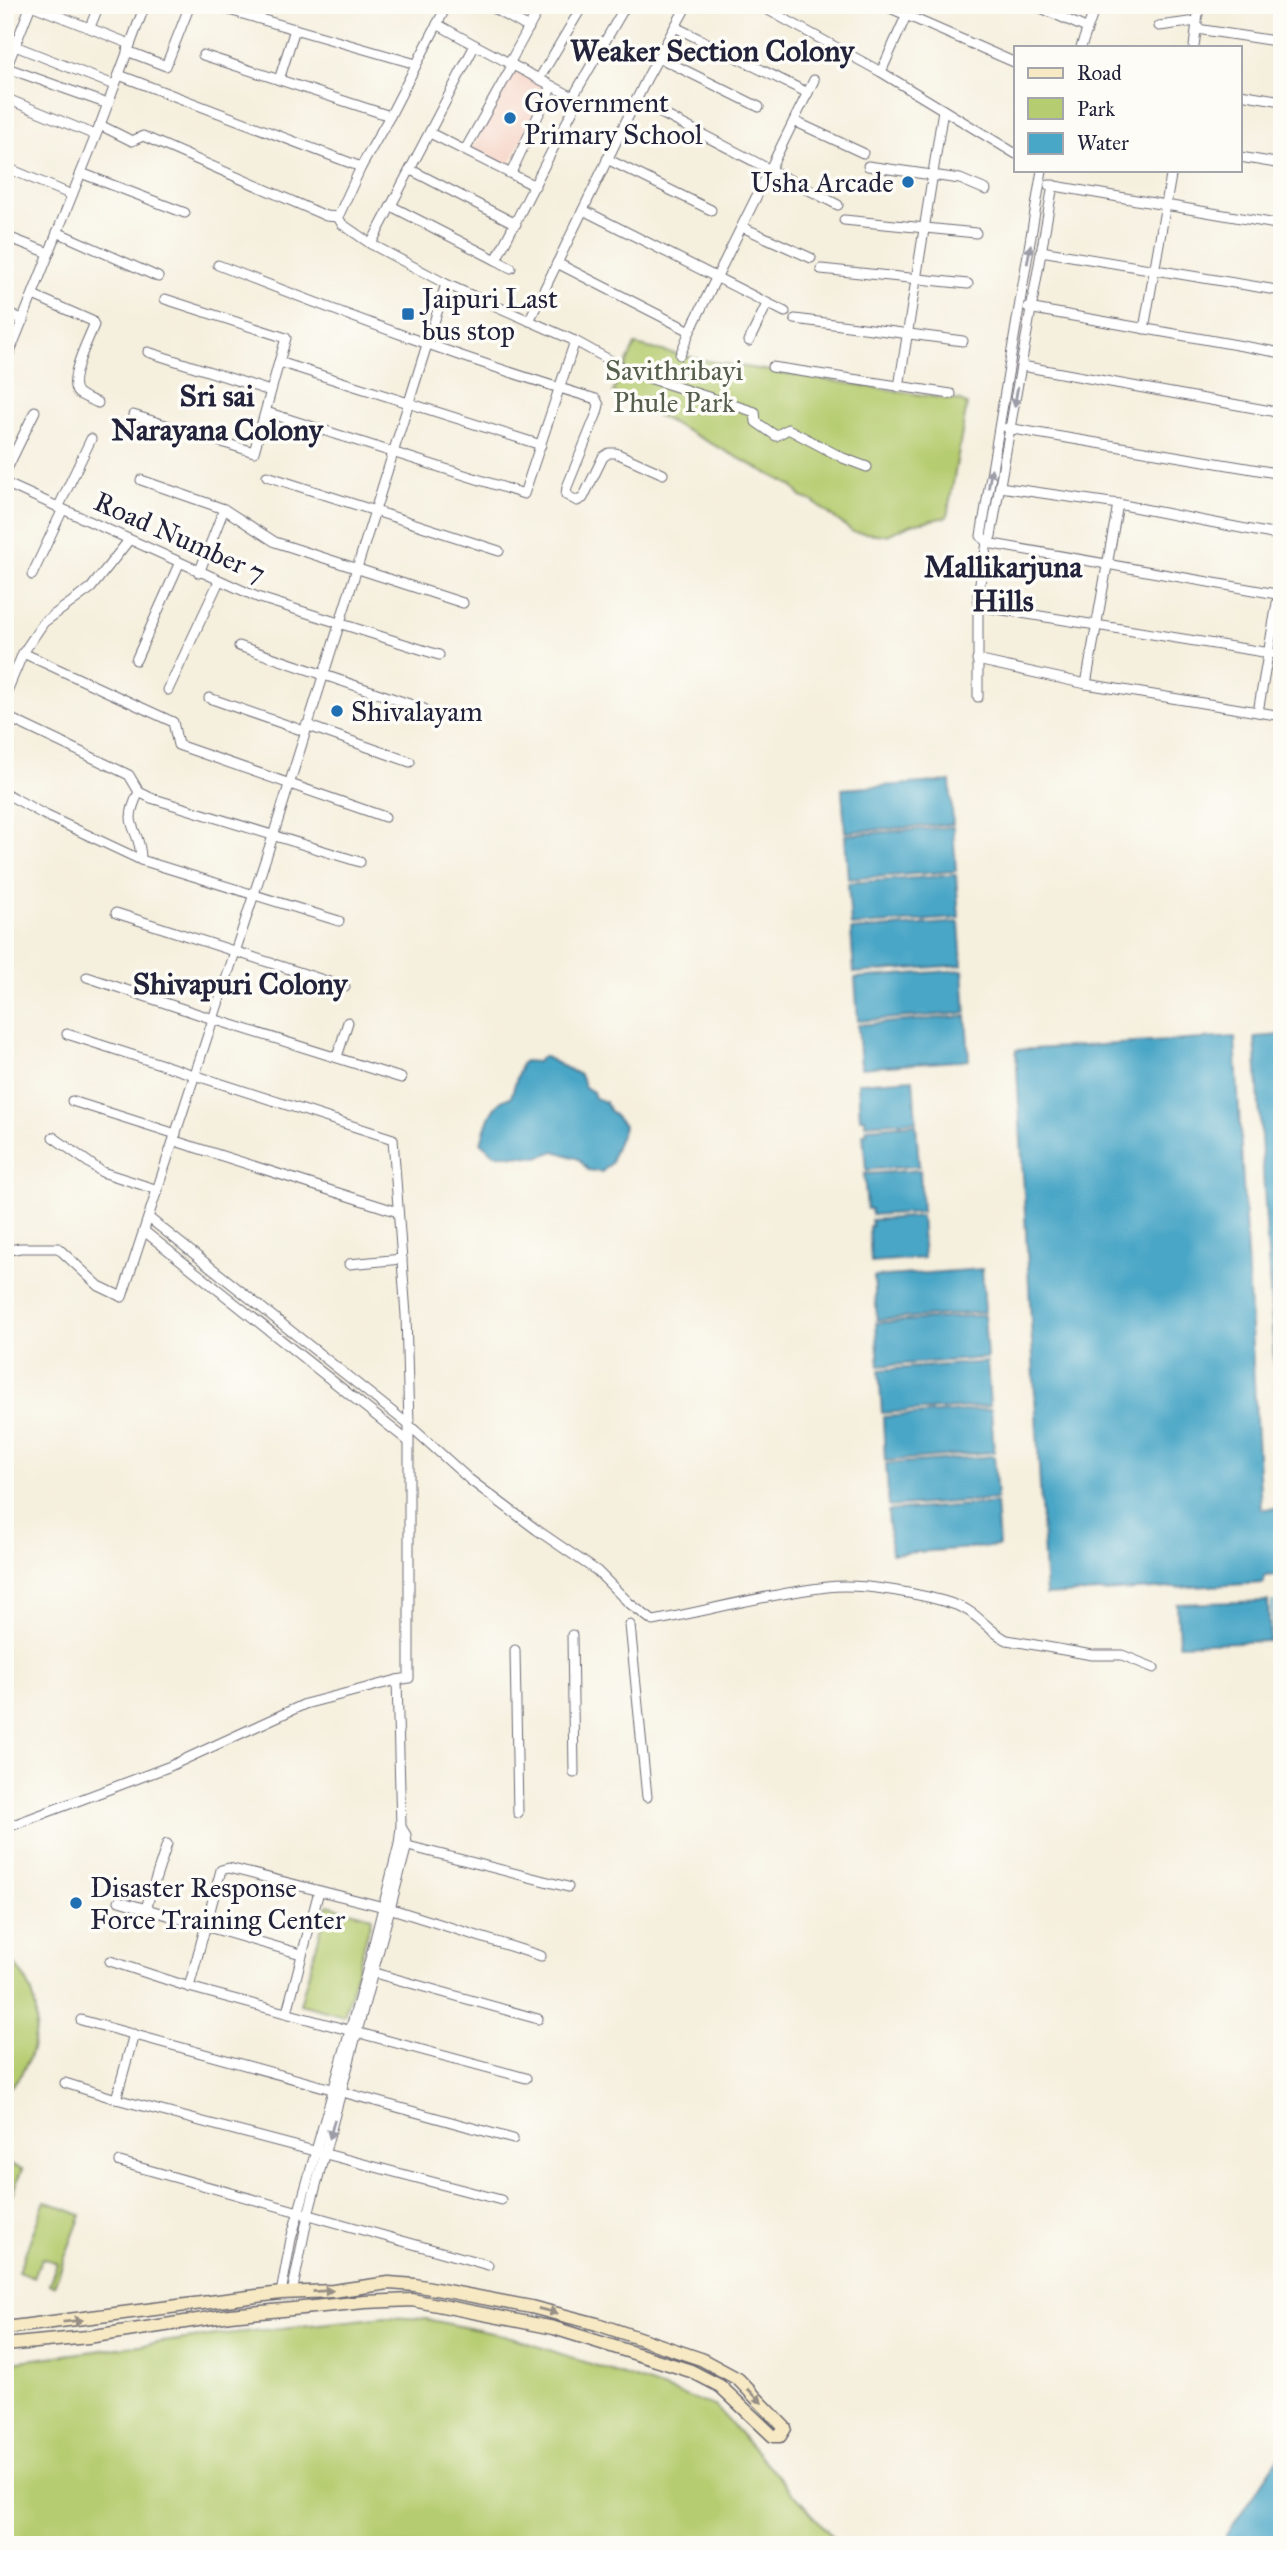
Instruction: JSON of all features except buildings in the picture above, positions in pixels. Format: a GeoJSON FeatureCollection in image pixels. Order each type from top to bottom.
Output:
{"type":"FeatureCollection","features":[{"type":"Feature","properties":{"kind":"street"},"geometry":{"type":"LineString","coordinates":[[108,104],[6,69],[31,5],[55,9],[166,66],[190,5]]}},
{"type":"Feature","properties":{"kind":"street"},"geometry":{"type":"LineString","coordinates":[[90,27],[99,5]]}},
{"type":"Feature","properties":{"kind":"street"},"geometry":{"type":"LineString","coordinates":[[5,364],[145,5]]}},
{"type":"Feature","properties":{"kind":"street"},"geometry":{"type":"LineString","coordinates":[[338,216],[447,5]]}},
{"type":"Feature","properties":{"kind":"street"},"geometry":{"type":"LineString","coordinates":[[466,149],[541,5]]}},
{"type":"Feature","properties":{"kind":"street"},"geometry":{"type":"LineString","coordinates":[[539,79],[583,5]]}},
{"type":"Feature","properties":{"kind":"street"},"geometry":{"type":"LineString","coordinates":[[573,97],[626,5]]}},
{"type":"Feature","properties":{"kind":"street"},"geometry":{"type":"LineString","coordinates":[[529,321],[636,100],[687,5]]}},
{"type":"Feature","properties":{"kind":"street"},"geometry":{"type":"LineString","coordinates":[[759,5],[881,72],[1014,152]]}},
{"type":"Feature","properties":{"kind":"street"},"geometry":{"type":"LineString","coordinates":[[883,5],[1014,62]]}},
{"type":"Feature","properties":{"kind":"street"},"geometry":{"type":"LineString","coordinates":[[881,72],[911,5]]}},
{"type":"Feature","properties":{"kind":"street"},"geometry":{"type":"LineString","coordinates":[[1034,5],[1086,28]]}},
{"type":"Feature","properties":{"kind":"street"},"geometry":{"type":"LineString","coordinates":[[1081,46],[1096,5]]}},
{"type":"Feature","properties":{"kind":"street"},"geometry":{"type":"LineString","coordinates":[[1194,46],[1199,5]]}},
{"type":"Feature","properties":{"kind":"street"},"geometry":{"type":"LineString","coordinates":[[215,6],[416,64]]}},
{"type":"Feature","properties":{"kind":"street"},"geometry":{"type":"LineString","coordinates":[[494,7],[528,28]]}},
{"type":"Feature","properties":{"kind":"street"},"geometry":{"type":"LineString","coordinates":[[437,24],[578,100],[496,260]]}},
{"type":"Feature","properties":{"kind":"street"},"geometry":{"type":"LineString","coordinates":[[1159,26],[1197,25],[1282,43]]}},
{"type":"Feature","properties":{"kind":"street"},"geometry":{"type":"LineString","coordinates":[[674,27],[808,93]]}},
{"type":"Feature","properties":{"kind":"street"},"geometry":{"type":"LineString","coordinates":[[279,80],[295,29]]}},
{"type":"Feature","properties":{"kind":"street"},"geometry":{"type":"LineString","coordinates":[[371,244],[475,45]]}},
{"type":"Feature","properties":{"kind":"street"},"geometry":{"type":"LineString","coordinates":[[15,46],[114,85]]}},
{"type":"Feature","properties":{"kind":"street"},"geometry":{"type":"LineString","coordinates":[[203,55],[390,117]]}},
{"type":"Feature","properties":{"kind":"street"},"geometry":{"type":"LineString","coordinates":[[658,57],[759,107]]}},
{"type":"Feature","properties":{"kind":"street"},"geometry":{"type":"LineString","coordinates":[[119,75],[361,167]]}},
{"type":"Feature","properties":{"kind":"street"},"geometry":{"type":"LineString","coordinates":[[680,355],[814,80]]}},
{"type":"Feature","properties":{"kind":"street"},"geometry":{"type":"LineString","coordinates":[[510,173],[552,86]]}},
{"type":"Feature","properties":{"kind":"street"},"geometry":{"type":"LineString","coordinates":[[1242,94],[1282,102]]}},
{"type":"Feature","properties":{"kind":"street"},"geometry":{"type":"LineString","coordinates":[[5,98],[95,135]]}},
{"type":"Feature","properties":{"kind":"street"},"geometry":{"type":"LineString","coordinates":[[636,100],[838,205]]}},
{"type":"Feature","properties":{"kind":"street"},"geometry":{"type":"LineString","coordinates":[[899,387],[943,110]]}},
{"type":"Feature","properties":{"kind":"street"},"geometry":{"type":"LineString","coordinates":[[794,121],[863,153]]}},
{"type":"Feature","properties":{"kind":"street"},"geometry":{"type":"LineString","coordinates":[[100,125],[132,141],[143,136],[326,216],[338,216]]}},
{"type":"Feature","properties":{"kind":"street"},"geometry":{"type":"LineString","coordinates":[[430,133],[535,186]]}},
{"type":"Feature","properties":{"kind":"street"},"geometry":{"type":"LineString","coordinates":[[1242,157],[1282,164]]}},
{"type":"Feature","properties":{"kind":"street"},"geometry":{"type":"LineString","coordinates":[[607,159],[711,210]]}},
{"type":"Feature","properties":{"kind":"street"},"geometry":{"type":"LineString","coordinates":[[868,166],[960,179],[986,190]]}},
{"type":"Feature","properties":{"kind":"street"},"geometry":{"type":"LineString","coordinates":[[5,167],[72,195]]}},
{"type":"Feature","properties":{"kind":"street"},"geometry":{"type":"LineString","coordinates":[[411,170],[516,224]]}},
{"type":"Feature","properties":{"kind":"street"},"geometry":{"type":"LineString","coordinates":[[1042,172],[981,536],[987,543],[1280,595]]}},
{"type":"Feature","properties":{"kind":"street"},"geometry":{"type":"LineString","coordinates":[[1144,329],[1172,172]]}},
{"type":"Feature","properties":{"kind":"street"},"geometry":{"type":"LineString","coordinates":[[81,173],[185,213]]}},
{"type":"Feature","properties":{"kind":"street"},"geometry":{"type":"LineString","coordinates":[[1041,183],[1282,225]]}},
{"type":"Feature","properties":{"kind":"street"},"geometry":{"type":"LineString","coordinates":[[978,697],[978,606],[987,543],[992,536],[1053,186]]}},
{"type":"Feature","properties":{"kind":"street"},"geometry":{"type":"LineString","coordinates":[[391,206],[511,268]]}},
{"type":"Feature","properties":{"kind":"street"},"geometry":{"type":"LineString","coordinates":[[583,210],[785,312]]}},
{"type":"Feature","properties":{"kind":"street"},"geometry":{"type":"LineString","coordinates":[[338,216],[342,224],[371,244],[446,284],[575,341],[633,373],[755,412],[756,422],[770,434],[776,436],[788,429],[843,458],[867,467]]}},
{"type":"Feature","properties":{"kind":"street"},"geometry":{"type":"LineString","coordinates":[[844,219],[976,233]]}},
{"type":"Feature","properties":{"kind":"street"},"geometry":{"type":"LineString","coordinates":[[742,227],[811,258]]}},
{"type":"Feature","properties":{"kind":"street"},"geometry":{"type":"LineString","coordinates":[[57,232],[158,277]]}},
{"type":"Feature","properties":{"kind":"street"},"geometry":{"type":"LineString","coordinates":[[5,236],[49,253]]}},
{"type":"Feature","properties":{"kind":"street"},"geometry":{"type":"LineString","coordinates":[[1041,250],[1282,291]]}},
{"type":"Feature","properties":{"kind":"street"},"geometry":{"type":"LineString","coordinates":[[556,263],[690,331]]}},
{"type":"Feature","properties":{"kind":"street"},"geometry":{"type":"LineString","coordinates":[[218,265],[427,344],[512,374],[596,399],[598,405],[567,487],[566,495],[577,502],[583,498],[603,457],[609,453],[616,453],[663,474]]}},
{"type":"Feature","properties":{"kind":"street"},"geometry":{"type":"LineString","coordinates":[[821,269],[968,284]]}},
{"type":"Feature","properties":{"kind":"street"},"geometry":{"type":"LineString","coordinates":[[5,1251],[20,1248],[58,1248],[99,1286],[122,1297],[273,836],[446,284]]}},
{"type":"Feature","properties":{"kind":"street"},"geometry":{"type":"LineString","coordinates":[[33,295],[92,321],[94,325],[74,377],[74,386],[78,393],[98,403]]}},
{"type":"Feature","properties":{"kind":"street"},"geometry":{"type":"LineString","coordinates":[[133,415],[254,452],[286,338],[165,299]]}},
{"type":"Feature","properties":{"kind":"street"},"geometry":{"type":"LineString","coordinates":[[749,341],[767,304]]}},
{"type":"Feature","properties":{"kind":"street"},"geometry":{"type":"LineString","coordinates":[[1020,307],[1282,353]]}},
{"type":"Feature","properties":{"kind":"street"},"geometry":{"type":"LineString","coordinates":[[5,312],[24,320]]}},
{"type":"Feature","properties":{"kind":"street"},"geometry":{"type":"LineString","coordinates":[[795,319],[963,341]]}},
{"type":"Feature","properties":{"kind":"street"},"geometry":{"type":"LineString","coordinates":[[265,412],[524,494],[575,341]]}},
{"type":"Feature","properties":{"kind":"street"},"geometry":{"type":"LineString","coordinates":[[148,352],[270,391]]}},
{"type":"Feature","properties":{"kind":"street"},"geometry":{"type":"LineString","coordinates":[[279,362],[541,445]]}},
{"type":"Feature","properties":{"kind":"street"},"geometry":{"type":"LineString","coordinates":[[1022,366],[1282,412]]}},
{"type":"Feature","properties":{"kind":"street"},"geometry":{"type":"LineString","coordinates":[[772,367],[951,394]]}},
{"type":"Feature","properties":{"kind":"street"},"geometry":{"type":"LineString","coordinates":[[5,473],[35,411]]}},
{"type":"Feature","properties":{"kind":"street"},"geometry":{"type":"LineString","coordinates":[[998,426],[1282,474]]}},
{"type":"Feature","properties":{"kind":"street"},"geometry":{"type":"LineString","coordinates":[[32,575],[91,439]]}},
{"type":"Feature","properties":{"kind":"street"},"geometry":{"type":"LineString","coordinates":[[267,476],[499,551]]}},
{"type":"Feature","properties":{"kind":"street"},"geometry":{"type":"LineString","coordinates":[[141,480],[224,509],[275,542],[463,603]]}},
{"type":"Feature","properties":{"kind":"street","name":"Road Number 7"},"geometry":{"type":"LineString","coordinates":[[5,483],[257,597],[439,655]]}},
{"type":"Feature","properties":{"kind":"street"},"geometry":{"type":"LineString","coordinates":[[1000,487],[1118,504],[1282,537]]}},
{"type":"Feature","properties":{"kind":"street"},"geometry":{"type":"LineString","coordinates":[[1086,684],[1118,504]]}},
{"type":"Feature","properties":{"kind":"street"},"geometry":{"type":"LineString","coordinates":[[199,573],[224,509]]}},
{"type":"Feature","properties":{"kind":"street"},"geometry":{"type":"LineString","coordinates":[[5,696],[23,653],[44,622],[91,588],[129,540]]}},
{"type":"Feature","properties":{"kind":"street"},"geometry":{"type":"LineString","coordinates":[[136,660],[179,564]]}},
{"type":"Feature","properties":{"kind":"street"},"geometry":{"type":"LineString","coordinates":[[1258,712],[1282,574]]}},
{"type":"Feature","properties":{"kind":"street"},"geometry":{"type":"LineString","coordinates":[[168,690],[219,581]]}},
{"type":"Feature","properties":{"kind":"street"},"geometry":{"type":"LineString","coordinates":[[978,606],[1282,655]]}},
{"type":"Feature","properties":{"kind":"street"},"geometry":{"type":"LineString","coordinates":[[239,646],[424,709]]}},
{"type":"Feature","properties":{"kind":"street"},"geometry":{"type":"LineString","coordinates":[[23,653],[173,722],[178,745],[385,817]]}},
{"type":"Feature","properties":{"kind":"street"},"geometry":{"type":"LineString","coordinates":[[977,660],[1086,684],[1282,716]]}},
{"type":"Feature","properties":{"kind":"street"},"geometry":{"type":"LineString","coordinates":[[209,698],[410,762]]}},
{"type":"Feature","properties":{"kind":"street"},"geometry":{"type":"LineString","coordinates":[[5,716],[130,775],[139,792],[150,798],[360,862]]}},
{"type":"Feature","properties":{"kind":"street"},"geometry":{"type":"LineString","coordinates":[[139,792],[131,806],[129,819],[141,852],[141,860]]}},
{"type":"Feature","properties":{"kind":"street"},"geometry":{"type":"LineString","coordinates":[[5,793],[141,860],[339,921]]}},
{"type":"Feature","properties":{"kind":"street"},"geometry":{"type":"LineString","coordinates":[[116,913],[345,987]]}},
{"type":"Feature","properties":{"kind":"street"},"geometry":{"type":"LineString","coordinates":[[87,976],[401,1078]]}},
{"type":"Feature","properties":{"kind":"street"},"geometry":{"type":"LineString","coordinates":[[337,1057],[348,1022]]}},
{"type":"Feature","properties":{"kind":"street"},"geometry":{"type":"LineString","coordinates":[[5,1828],[168,1767],[305,1704],[409,1678],[406,1315],[393,1139],[67,1034]]}},
{"type":"Feature","properties":{"kind":"street"},"geometry":{"type":"LineString","coordinates":[[72,1101],[398,1212]]}},
{"type":"Feature","properties":{"kind":"street"},"geometry":{"type":"LineString","coordinates":[[54,1137],[102,1172],[158,1190]]}},
{"type":"Feature","properties":{"kind":"street"},"geometry":{"type":"LineString","coordinates":[[149,1218],[409,1425],[469,1479],[597,1571],[629,1603],[653,1621],[829,1586],[860,1587],[913,1594],[963,1608],[996,1635],[1007,1640],[1092,1655],[1122,1655],[1154,1668]]}},
{"type":"Feature","properties":{"kind":"street"},"geometry":{"type":"LineString","coordinates":[[144,1231],[408,1441]]}},
{"type":"Feature","properties":{"kind":"street"},"geometry":{"type":"LineString","coordinates":[[349,1264],[402,1259]]}},
{"type":"Feature","properties":{"kind":"street"},"geometry":{"type":"LineString","coordinates":[[270,1330],[276,1320]]}},
{"type":"Feature","properties":{"kind":"street"},"geometry":{"type":"LineString","coordinates":[[630,1625],[647,1797]]}},
{"type":"Feature","properties":{"kind":"street"},"geometry":{"type":"LineString","coordinates":[[572,1635],[574,1773]]}},
{"type":"Feature","properties":{"kind":"street"},"geometry":{"type":"LineString","coordinates":[[515,1650],[518,1813]]}},
{"type":"Feature","properties":{"kind":"street"},"geometry":{"type":"LineString","coordinates":[[303,2213],[326,2154],[338,2090],[403,1845],[397,1680]]}},
{"type":"Feature","properties":{"kind":"street"},"geometry":{"type":"LineString","coordinates":[[150,1910],[147,1905],[167,1844]]}},
{"type":"Feature","properties":{"kind":"street"},"geometry":{"type":"LineString","coordinates":[[403,1845],[568,1887]]}},
{"type":"Feature","properties":{"kind":"street"},"geometry":{"type":"LineString","coordinates":[[189,1987],[221,1870],[229,1868],[388,1908],[541,1956]]}},
{"type":"Feature","properties":{"kind":"street"},"geometry":{"type":"LineString","coordinates":[[287,2012],[319,1891]]}},
{"type":"Feature","properties":{"kind":"street"},"geometry":{"type":"LineString","coordinates":[[119,1901],[301,1954]]}},
{"type":"Feature","properties":{"kind":"street"},"geometry":{"type":"LineString","coordinates":[[110,1961],[189,1987],[526,2078]]}},
{"type":"Feature","properties":{"kind":"street"},"geometry":{"type":"LineString","coordinates":[[370,1972],[538,2020]]}},
{"type":"Feature","properties":{"kind":"street"},"geometry":{"type":"LineString","coordinates":[[81,2020],[513,2139]]}},
{"type":"Feature","properties":{"kind":"street"},"geometry":{"type":"LineString","coordinates":[[116,2099],[134,2034]]}},
{"type":"Feature","properties":{"kind":"street"},"geometry":{"type":"LineString","coordinates":[[65,2083],[116,2099],[501,2200]]}},
{"type":"Feature","properties":{"kind":"street"},"geometry":{"type":"LineString","coordinates":[[286,2293],[315,2150],[338,2090]]}},
{"type":"Feature","properties":{"kind":"street"},"geometry":{"type":"LineString","coordinates":[[120,2162],[488,2265]]}},
{"type":"Feature","properties":{"kind":"street"},"geometry":{"type":"LineString","coordinates":[[5,2328],[286,2293],[389,2284],[415,2285],[501,2301],[597,2324],[719,2367],[738,2379],[785,2428],[780,2436],[773,2436],[720,2386],[691,2371],[554,2328],[412,2300],[230,2315],[100,2336],[5,2346]]}},
{"type":"Feature","properties":{"kind":"street"},"geometry":{"type":"LineString","coordinates":[[497,2317],[501,2301]]}},
{"type":"Feature","properties":{"kind":"shaded area","name":"Government Primary School"},"geometry":{"type":"Polygon","coordinates":[[[514,71],[547,88],[508,168],[472,148],[514,71]]]}},
{"type":"Feature","properties":{"kind":"green space","name":"Savithribayi Phule Park"},"geometry":{"type":"Polygon","coordinates":[[[635,345],[713,362],[967,404],[947,517],[912,524],[887,535],[853,532],[812,501],[801,497],[792,486],[613,392],[635,345]]]}},
{"type":"Feature","properties":{"kind":"green space"},"geometry":{"type":"Polygon","coordinates":[[[328,1905],[372,1917],[344,2016],[300,2004],[328,1905]]]}},
{"type":"Feature","properties":{"kind":"green space"},"geometry":{"type":"Polygon","coordinates":[[[5,1954],[30,1987],[36,2024],[27,2062],[14,2083],[5,2091],[5,1954]]]}},
{"type":"Feature","properties":{"kind":"green space"},"geometry":{"type":"Polygon","coordinates":[[[5,2163],[22,2169],[5,2211],[5,2163]]]}},
{"type":"Feature","properties":{"kind":"green space"},"geometry":{"type":"Polygon","coordinates":[[[45,2201],[81,2215],[54,2286],[49,2284],[57,2263],[42,2258],[34,2278],[18,2272],[45,2201]]]}},
{"type":"Feature","properties":{"kind":"green space"},"geometry":{"type":"Polygon","coordinates":[[[385,2317],[426,2319],[511,2337],[715,2406],[840,2545],[5,2545],[5,2363],[216,2335],[385,2317]]]}},
{"type":"Feature","properties":{"kind":"water"},"geometry":{"type":"Polygon","coordinates":[[[950,781],[953,824],[845,832],[842,789],[950,781]]]}},
{"type":"Feature","properties":{"kind":"water"},"geometry":{"type":"Polygon","coordinates":[[[953,827],[956,871],[848,879],[845,835],[953,827]]]}},
{"type":"Feature","properties":{"kind":"water"},"geometry":{"type":"Polygon","coordinates":[[[956,875],[959,918],[851,926],[848,883],[956,875]]]}},
{"type":"Feature","properties":{"kind":"water"},"geometry":{"type":"Polygon","coordinates":[[[959,922],[962,965],[854,973],[851,930],[959,922]]]}},
{"type":"Feature","properties":{"kind":"water"},"geometry":{"type":"Polygon","coordinates":[[[963,970],[966,1013],[858,1021],[855,978],[963,970]]]}},
{"type":"Feature","properties":{"kind":"water"},"geometry":{"type":"Polygon","coordinates":[[[966,1016],[969,1060],[861,1068],[858,1025],[966,1016]]]}},
{"type":"Feature","properties":{"kind":"water"},"geometry":{"type":"Polygon","coordinates":[[[1282,1035],[1282,1491],[1255,1037],[1282,1035]]]}},
{"type":"Feature","properties":{"kind":"water"},"geometry":{"type":"Polygon","coordinates":[[[1235,1037],[1261,1509],[1282,1508],[1282,1575],[1264,1576],[1264,1583],[1046,1595],[1016,1050],[1235,1037]]]}},
{"type":"Feature","properties":{"kind":"water"},"geometry":{"type":"Polygon","coordinates":[[[543,1056],[580,1075],[585,1087],[593,1092],[595,1098],[606,1102],[609,1110],[624,1125],[612,1162],[602,1172],[588,1170],[579,1159],[555,1151],[538,1157],[494,1154],[481,1143],[494,1109],[504,1099],[511,1097],[521,1064],[525,1061],[537,1062],[543,1056]]]}},
{"type":"Feature","properties":{"kind":"water"},"geometry":{"type":"Polygon","coordinates":[[[913,1079],[916,1121],[865,1124],[865,1118],[860,1118],[858,1083],[913,1079]]]}},
{"type":"Feature","properties":{"kind":"water"},"geometry":{"type":"Polygon","coordinates":[[[916,1124],[919,1166],[866,1170],[863,1134],[867,1134],[866,1128],[916,1124]]]}},
{"type":"Feature","properties":{"kind":"water"},"geometry":{"type":"Polygon","coordinates":[[[920,1170],[922,1212],[872,1215],[871,1209],[867,1209],[864,1174],[920,1170]]]}},
{"type":"Feature","properties":{"kind":"water"},"geometry":{"type":"Polygon","coordinates":[[[921,1216],[924,1258],[871,1262],[871,1220],[921,1216]]]}},
{"type":"Feature","properties":{"kind":"water"},"geometry":{"type":"Polygon","coordinates":[[[982,1269],[985,1312],[877,1320],[874,1277],[982,1269]]]}},
{"type":"Feature","properties":{"kind":"water"},"geometry":{"type":"Polygon","coordinates":[[[984,1315],[987,1358],[879,1366],[876,1323],[984,1315]]]}},
{"type":"Feature","properties":{"kind":"water"},"geometry":{"type":"Polygon","coordinates":[[[987,1362],[990,1406],[882,1413],[879,1370],[987,1362]]]}},
{"type":"Feature","properties":{"kind":"water"},"geometry":{"type":"Polygon","coordinates":[[[991,1409],[994,1452],[885,1461],[883,1417],[991,1409]]]}},
{"type":"Feature","properties":{"kind":"water"},"geometry":{"type":"Polygon","coordinates":[[[994,1456],[997,1499],[889,1507],[886,1464],[994,1456]]]}},
{"type":"Feature","properties":{"kind":"water"},"geometry":{"type":"Polygon","coordinates":[[[996,1503],[999,1546],[891,1554],[888,1511],[996,1503]]]}},
{"type":"Feature","properties":{"kind":"water"},"geometry":{"type":"Polygon","coordinates":[[[1268,1601],[1270,1641],[1179,1644],[1177,1604],[1268,1601]]]}},
{"type":"Feature","properties":{"kind":"water"},"geometry":{"type":"Polygon","coordinates":[[[1282,2454],[1282,2545],[1220,2545],[1280,2456],[1282,2454]]]}},
{"type":"Feature","properties":{"kind":"waterway"},"geometry":{"type":"LineString","coordinates":[[1273,1602],[1273,1664],[1282,1667]]}},
{"type":"Feature","properties":{"kind":"place","name":"Government Primary School"},"geometry":{"type":"Point","coordinates":[510,118]}},
{"type":"Feature","properties":{"kind":"place","name":"Usha Arcade"},"geometry":{"type":"Point","coordinates":[908,182]}},
{"type":"Feature","properties":{"kind":"place","name":"Jaipuri Last bus stop"},"geometry":{"type":"Point","coordinates":[408,314]}},
{"type":"Feature","properties":{"kind":"place","name":"Shivalayam"},"geometry":{"type":"Point","coordinates":[337,711]}},
{"type":"Feature","properties":{"kind":"place","name":"Disaster Response Force Training Center"},"geometry":{"type":"Point","coordinates":[76,1903]}},
{"type":"Feature","properties":{"kind":"district","name":"Weaker Section Colony"},"geometry":{"type":"Point","coordinates":[712,51]}},
{"type":"Feature","properties":{"kind":"district","name":"Sri sai Narayana Colony"},"geometry":{"type":"Point","coordinates":[217,413]}},
{"type":"Feature","properties":{"kind":"district","name":"Mallikarjuna Hills"},"geometry":{"type":"Point","coordinates":[1003,584]}},
{"type":"Feature","properties":{"kind":"district","name":"Shivapuri Colony"},"geometry":{"type":"Point","coordinates":[240,984]}}]}
